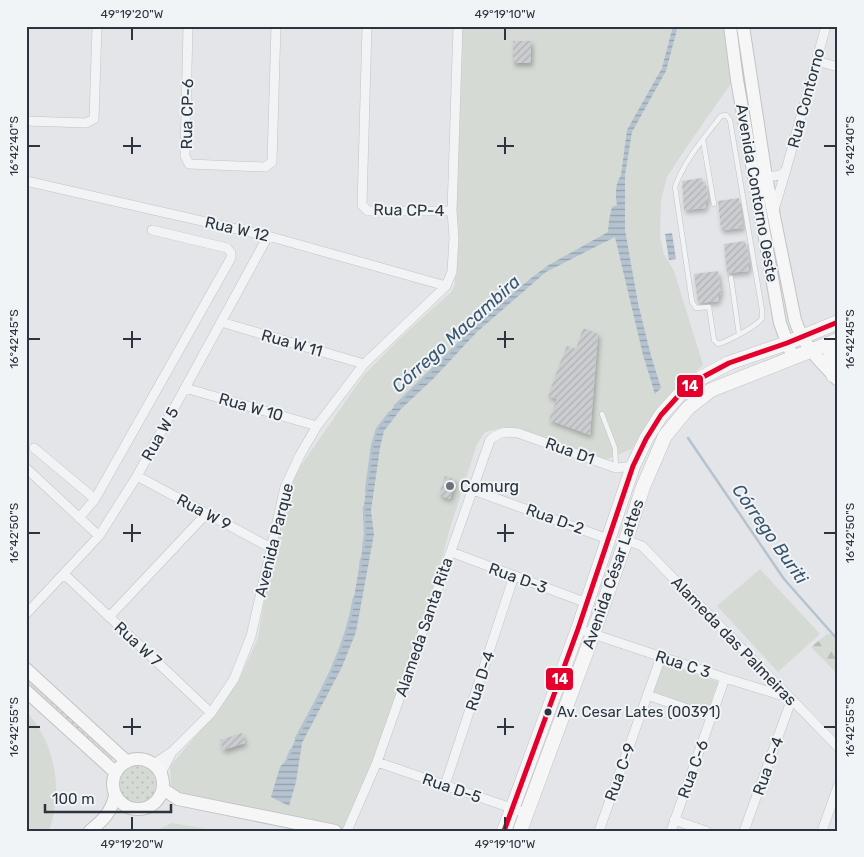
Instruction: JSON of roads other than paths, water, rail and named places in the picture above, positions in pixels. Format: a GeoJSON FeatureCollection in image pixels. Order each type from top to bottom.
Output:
{"type":"FeatureCollection","features":[{"type":"Feature","properties":{"kind":"main road","name":"Avenida César Lattes"},"geometry":{"type":"LineString","coordinates":[[504,831],[578,629],[633,466],[660,415],[680,394],[701,378],[728,363],[787,343],[838,322]]}},
{"type":"Feature","properties":{"kind":"main road","name":"Avenida César Lattes"},"geometry":{"type":"LineString","coordinates":[[520,831],[593,634],[643,487],[665,436],[688,408],[710,390],[838,340]]}},
{"type":"Feature","properties":{"kind":"main road"},"geometry":{"type":"LineString","coordinates":[[835,378],[830,356],[838,340]]}},
{"type":"Feature","properties":{"kind":"street"},"geometry":{"type":"LineString","coordinates":[[26,121],[86,124],[94,119],[97,26]]}},
{"type":"Feature","properties":{"kind":"street","name":"Rua CP-6"},"geometry":{"type":"LineString","coordinates":[[188,26],[185,156],[189,164],[264,167],[272,162],[276,26]]}},
{"type":"Feature","properties":{"kind":"street","name":"Rua CP-4"},"geometry":{"type":"LineString","coordinates":[[367,26],[362,205],[368,211],[452,211],[458,26]]}},
{"type":"Feature","properties":{"kind":"street","name":"Avenida Contorno Oeste"},"geometry":{"type":"LineString","coordinates":[[730,26],[737,80],[780,323],[793,358]]}},
{"type":"Feature","properties":{"kind":"street","name":"Avenida Contorno Oeste"},"geometry":{"type":"LineString","coordinates":[[743,26],[766,177],[795,320],[801,336],[835,378]]}},
{"type":"Feature","properties":{"kind":"street","name":"Rua Contorno"},"geometry":{"type":"LineString","coordinates":[[774,210],[826,26]]}},
{"type":"Feature","properties":{"kind":"street"},"geometry":{"type":"LineString","coordinates":[[817,61],[838,67]]}},
{"type":"Feature","properties":{"kind":"street"},"geometry":{"type":"LineString","coordinates":[[737,80],[751,77]]}},
{"type":"Feature","properties":{"kind":"street","name":"Rua Contorno"},"geometry":{"type":"LineString","coordinates":[[766,177],[782,175],[786,170]]}},
{"type":"Feature","properties":{"kind":"street","name":"Rua W 12"},"geometry":{"type":"LineString","coordinates":[[26,181],[268,236],[446,286]]}},
{"type":"Feature","properties":{"kind":"street"},"geometry":{"type":"LineString","coordinates":[[446,286],[452,272],[454,238],[452,211]]}},
{"type":"Feature","properties":{"kind":"street"},"geometry":{"type":"LineString","coordinates":[[79,518],[94,499],[231,258],[231,253],[227,248],[152,230]]}},
{"type":"Feature","properties":{"kind":"street","name":"Rua W 5"},"geometry":{"type":"LineString","coordinates":[[26,614],[99,536],[137,476],[268,236]]}},
{"type":"Feature","properties":{"kind":"street","name":"Avenida Parque"},"geometry":{"type":"LineString","coordinates":[[157,768],[212,714],[234,679],[251,636],[285,487],[300,455],[317,426],[364,364],[446,286]]}},
{"type":"Feature","properties":{"kind":"street","name":"Rua W 11"},"geometry":{"type":"LineString","coordinates":[[221,322],[364,364]]}},
{"type":"Feature","properties":{"kind":"street","name":"Rua W 10"},"geometry":{"type":"LineString","coordinates":[[185,388],[317,426]]}},
{"type":"Feature","properties":{"kind":"street","name":"Rua D1"},"geometry":{"type":"LineString","coordinates":[[507,431],[518,433],[616,468],[633,466]]}},
{"type":"Feature","properties":{"kind":"street","name":"Alameda Santa Rita"},"geometry":{"type":"LineString","coordinates":[[347,831],[377,762],[490,440],[497,433],[507,431]]}},
{"type":"Feature","properties":{"kind":"street"},"geometry":{"type":"LineString","coordinates":[[34,448],[94,499]]}},
{"type":"Feature","properties":{"kind":"street"},"geometry":{"type":"LineString","coordinates":[[28,472],[99,536]]}},
{"type":"Feature","properties":{"kind":"street","name":"Rua W 9"},"geometry":{"type":"LineString","coordinates":[[137,476],[271,548]]}},
{"type":"Feature","properties":{"kind":"street","name":"Rua D-2"},"geometry":{"type":"LineString","coordinates":[[472,490],[608,539]]}},
{"type":"Feature","properties":{"kind":"street"},"geometry":{"type":"LineString","coordinates":[[109,617],[207,513]]}},
{"type":"Feature","properties":{"kind":"street","name":"Alameda das Palmeiras"},"geometry":{"type":"LineString","coordinates":[[626,540],[642,546],[838,747]]}},
{"type":"Feature","properties":{"kind":"street","name":"Rua D-3"},"geometry":{"type":"LineString","coordinates":[[450,552],[586,603]]}},
{"type":"Feature","properties":{"kind":"street","name":"Rua W 7"},"geometry":{"type":"LineString","coordinates":[[64,574],[212,714]]}},
{"type":"Feature","properties":{"kind":"street","name":"Rua D-4"},"geometry":{"type":"LineString","coordinates":[[445,786],[514,576]]}},
{"type":"Feature","properties":{"kind":"street","name":"Rua C 3"},"geometry":{"type":"LineString","coordinates":[[578,629],[790,699]]}},
{"type":"Feature","properties":{"kind":"street","name":"Rua C-9"},"geometry":{"type":"LineString","coordinates":[[598,831],[661,657]]}},
{"type":"Feature","properties":{"kind":"street"},"geometry":{"type":"LineString","coordinates":[[26,669],[126,761]]}},
{"type":"Feature","properties":{"kind":"street","name":"Rua C-6"},"geometry":{"type":"LineString","coordinates":[[671,831],[725,678]]}},
{"type":"Feature","properties":{"kind":"street"},"geometry":{"type":"LineString","coordinates":[[26,691],[115,772]]}},
{"type":"Feature","properties":{"kind":"street"},"geometry":{"type":"LineString","coordinates":[[647,696],[711,717]]}},
{"type":"Feature","properties":{"kind":"street","name":"Rua C-4"},"geometry":{"type":"LineString","coordinates":[[744,831],[790,699]]}},
{"type":"Feature","properties":{"kind":"street"},"geometry":{"type":"LineString","coordinates":[[140,758],[157,768],[163,782],[163,789],[160,797],[154,803],[144,808],[133,808],[122,804],[115,796],[112,784],[115,772],[126,761],[140,758]]}},
{"type":"Feature","properties":{"kind":"street","name":"Rua D-5"},"geometry":{"type":"LineString","coordinates":[[377,762],[526,813]]}},
{"type":"Feature","properties":{"kind":"street"},"geometry":{"type":"LineString","coordinates":[[822,831],[838,786]]}},
{"type":"Feature","properties":{"kind":"street"},"geometry":{"type":"LineString","coordinates":[[163,789],[178,799],[335,831]]}},
{"type":"Feature","properties":{"kind":"street"},"geometry":{"type":"LineString","coordinates":[[90,831],[107,816],[115,796]]}},
{"type":"Feature","properties":{"kind":"street"},"geometry":{"type":"LineString","coordinates":[[154,803],[178,805],[299,831]]}},
{"type":"Feature","properties":{"kind":"street"},"geometry":{"type":"LineString","coordinates":[[99,831],[110,821],[133,808]]}},
{"type":"Feature","properties":{"kind":"street"},"geometry":{"type":"LineString","coordinates":[[674,820],[706,831]]}},
{"type":"Feature","properties":{"kind":"lane"},"geometry":{"type":"LineString","coordinates":[[721,116],[728,117],[762,310],[762,318],[758,323],[721,343],[716,342],[709,307],[696,308],[692,302],[675,187],[679,174],[703,140],[721,116]]}},
{"type":"Feature","properties":{"kind":"lane"},"geometry":{"type":"LineString","coordinates":[[703,140],[714,204]]}},
{"type":"Feature","properties":{"kind":"lane"},"geometry":{"type":"LineString","coordinates":[[749,228],[763,225]]}},
{"type":"Feature","properties":{"kind":"lane"},"geometry":{"type":"LineString","coordinates":[[731,278],[739,334]]}},
{"type":"Feature","properties":{"kind":"lane"},"geometry":{"type":"LineString","coordinates":[[602,414],[615,448],[616,468]]}},
{"type":"Feature","properties":{"kind":"water"},"geometry":{"type":"Polygon","coordinates":[[[673,26],[678,26],[666,71],[632,132],[625,175],[625,230],[638,303],[661,388],[655,394],[643,355],[615,237],[546,272],[477,332],[433,379],[401,409],[384,431],[380,448],[371,511],[374,534],[356,632],[342,667],[302,743],[296,782],[289,806],[271,797],[280,767],[287,759],[296,738],[327,682],[350,620],[365,534],[363,513],[372,446],[377,429],[396,404],[488,314],[547,266],[608,232],[612,207],[617,205],[616,190],[621,175],[627,130],[662,68],[673,26]]]}},
{"type":"Feature","properties":{"kind":"water"},"geometry":{"type":"Polygon","coordinates":[[[672,233],[676,259],[669,260],[665,234],[672,233]]]}},
{"type":"Feature","properties":{"kind":"waterway","name":"Córrego Macambira"},"geometry":{"type":"LineString","coordinates":[[395,406],[464,338]]}},
{"type":"Feature","properties":{"kind":"waterway","name":"Córrego Macambira"},"geometry":{"type":"LineString","coordinates":[[366,491],[372,446],[377,429],[390,412]]}},
{"type":"Feature","properties":{"kind":"waterway","name":"Córrego Buriti"},"geometry":{"type":"LineString","coordinates":[[688,438],[784,579],[838,640]]}},
{"type":"Feature","properties":{"kind":"waterway","name":"Córrego Macambira"},"geometry":{"type":"LineString","coordinates":[[363,551],[365,534],[364,507]]}},
{"type":"Feature","properties":{"kind":"waterway","name":"Córrego Macambira"},"geometry":{"type":"LineString","coordinates":[[360,571],[361,559]]}},
{"type":"Feature","properties":{"kind":"waterway","name":"Córrego Macambira"},"geometry":{"type":"LineString","coordinates":[[296,738],[339,652],[354,598]]}},
{"type":"Feature","properties":{"kind":"waterway","name":"Córrego Macambira"},"geometry":{"type":"LineString","coordinates":[[287,759],[291,750]]}},
{"type":"Feature","properties":{"kind":"place","name":"Comurg"},"geometry":{"type":"Point","coordinates":[450,486]}},
{"type":"Feature","properties":{"kind":"place","name":"Av. Cesar Lates (00391)"},"geometry":{"type":"Point","coordinates":[548,712]}}]}
